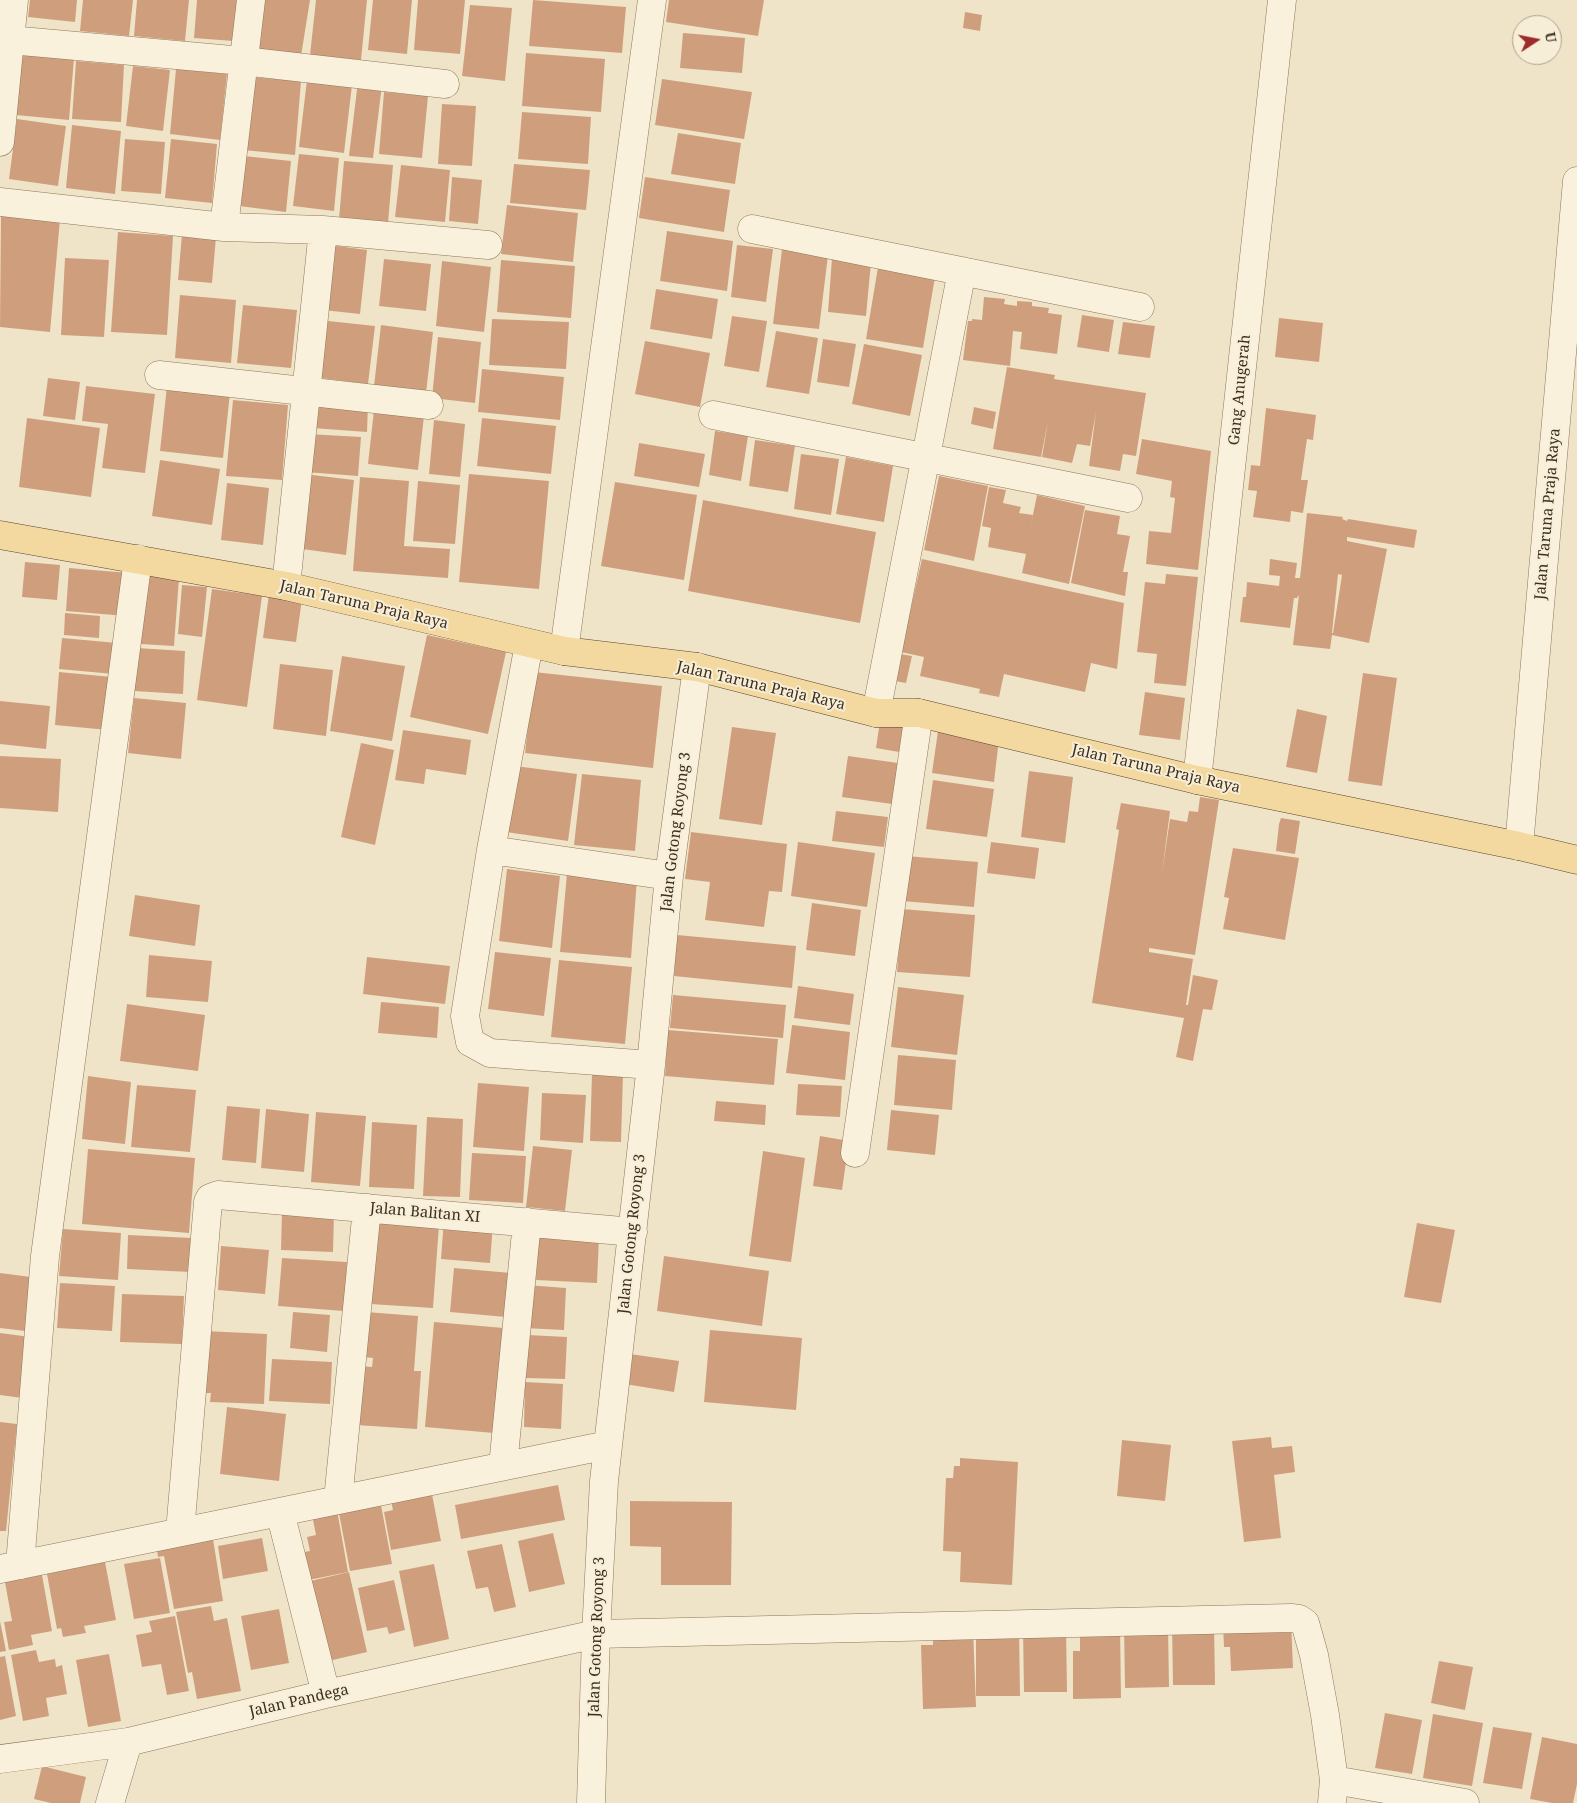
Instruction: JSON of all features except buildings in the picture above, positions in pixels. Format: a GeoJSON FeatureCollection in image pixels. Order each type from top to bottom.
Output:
{"type":"FeatureCollection","features":[{"type":"Feature","properties":{"kind":"main road","name":"Jalan Taruna Praja Raya"},"geometry":{"type":"LineString","coordinates":[[0,535],[286,586],[564,651],[697,667],[876,713],[919,713],[1197,780],[1519,846],[1577,860]]}},
{"type":"Feature","properties":{"kind":"street"},"geometry":{"type":"LineString","coordinates":[[0,142],[14,0]]}},
{"type":"Feature","properties":{"kind":"street"},"geometry":{"type":"LineString","coordinates":[[224,227],[251,0]]}},
{"type":"Feature","properties":{"kind":"street"},"geometry":{"type":"LineString","coordinates":[[564,651],[652,0]]}},
{"type":"Feature","properties":{"kind":"street","name":"Gang Anugerah"},"geometry":{"type":"LineString","coordinates":[[1197,780],[1282,0]]}},
{"type":"Feature","properties":{"kind":"street"},"geometry":{"type":"LineString","coordinates":[[10,40],[243,61],[445,84]]}},
{"type":"Feature","properties":{"kind":"street","name":"Jalan Taruna Praja Raya"},"geometry":{"type":"LineString","coordinates":[[1519,846],[1574,242],[1577,181]]}},
{"type":"Feature","properties":{"kind":"street"},"geometry":{"type":"LineString","coordinates":[[0,202],[224,227],[323,230],[488,245]]}},
{"type":"Feature","properties":{"kind":"street"},"geometry":{"type":"LineString","coordinates":[[752,229],[1140,307]]}},
{"type":"Feature","properties":{"kind":"street"},"geometry":{"type":"LineString","coordinates":[[286,586],[323,230]]}},
{"type":"Feature","properties":{"kind":"street"},"geometry":{"type":"LineString","coordinates":[[876,713],[962,271]]}},
{"type":"Feature","properties":{"kind":"street"},"geometry":{"type":"LineString","coordinates":[[159,375],[429,405]]}},
{"type":"Feature","properties":{"kind":"street"},"geometry":{"type":"LineString","coordinates":[[713,415],[1128,498]]}},
{"type":"Feature","properties":{"kind":"street"},"geometry":{"type":"LineString","coordinates":[[138,559],[45,1256],[10,1567],[608,1445]]}},
{"type":"Feature","properties":{"kind":"street"},"geometry":{"type":"LineString","coordinates":[[529,644],[491,850],[464,1016],[470,1042],[490,1053],[651,1065]]}},
{"type":"Feature","properties":{"kind":"street","name":"Jalan Gotong Royong 3"},"geometry":{"type":"LineString","coordinates":[[591,1803],[596,1634],[604,1481],[651,1065],[669,876],[697,667]]}},
{"type":"Feature","properties":{"kind":"street"},"geometry":{"type":"LineString","coordinates":[[855,1153],[919,713]]}},
{"type":"Feature","properties":{"kind":"street"},"geometry":{"type":"LineString","coordinates":[[491,850],[669,876]]}},
{"type":"Feature","properties":{"kind":"street","name":"Jalan Balitan XI"},"geometry":{"type":"LineString","coordinates":[[180,1532],[208,1202],[212,1196],[218,1195],[633,1232]]}},
{"type":"Feature","properties":{"kind":"street"},"geometry":{"type":"LineString","coordinates":[[338,1500],[367,1208]]}},
{"type":"Feature","properties":{"kind":"street"},"geometry":{"type":"LineString","coordinates":[[503,1466],[527,1222]]}},
{"type":"Feature","properties":{"kind":"street"},"geometry":{"type":"LineString","coordinates":[[280,1512],[326,1694]]}},
{"type":"Feature","properties":{"kind":"street","name":"Jalan Pandega"},"geometry":{"type":"LineString","coordinates":[[0,1759],[128,1742],[326,1694],[596,1634],[1299,1619],[1305,1623],[1314,1655],[1326,1715],[1333,1792]]}},
{"type":"Feature","properties":{"kind":"street"},"geometry":{"type":"LineString","coordinates":[[110,1803],[128,1742]]}},
{"type":"Feature","properties":{"kind":"street"},"geometry":{"type":"LineString","coordinates":[[1333,1792],[1465,1803]]}}]}
